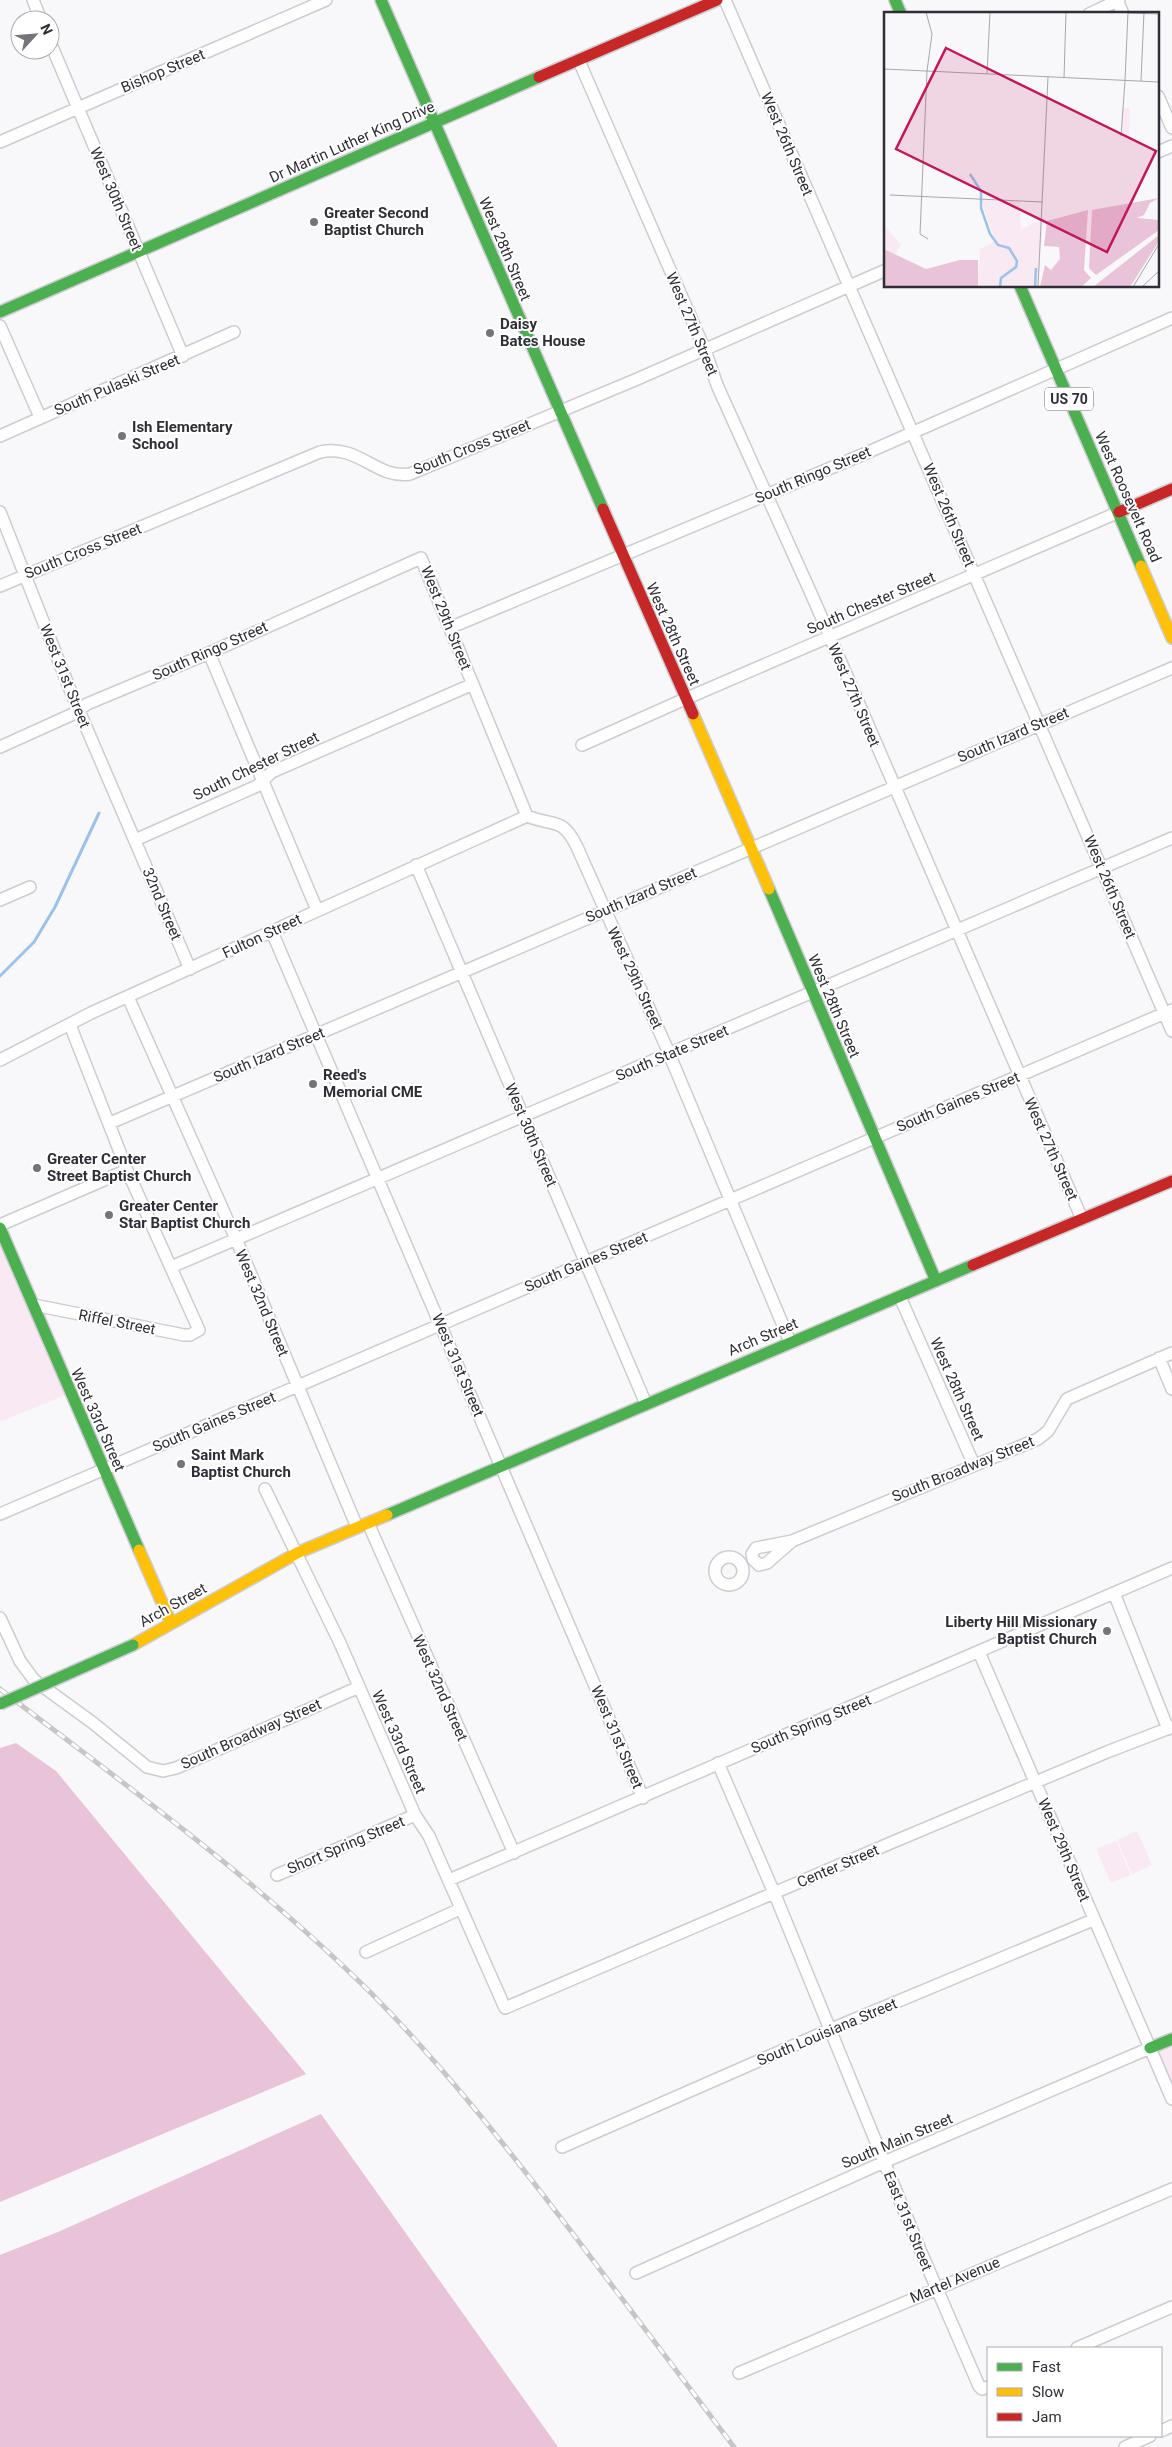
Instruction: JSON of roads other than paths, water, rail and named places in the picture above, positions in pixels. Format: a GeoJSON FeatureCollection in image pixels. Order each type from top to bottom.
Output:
{"type":"FeatureCollection","features":[{"type":"Feature","properties":{"kind":"street","name":"Bishop Street"},"geometry":{"type":"LineString","coordinates":[[0,142],[326,0]]}},
{"type":"Feature","properties":{"kind":"street","name":"West 28th Street"},"geometry":{"type":"LineString","coordinates":[[381,0],[936,1281]]}},
{"type":"Feature","properties":{"kind":"street","name":"Dr Martin Luther King Drive"},"geometry":{"type":"LineString","coordinates":[[0,312],[717,0]]}},
{"type":"Feature","properties":{"kind":"street","name":"West 26th Street"},"geometry":{"type":"LineString","coordinates":[[725,0],[1102,868],[1168,1011],[1172,1030]]}},
{"type":"Feature","properties":{"kind":"street"},"geometry":{"type":"LineString","coordinates":[[895,0],[900,12]]}},
{"type":"Feature","properties":{"kind":"street"},"geometry":{"type":"LineString","coordinates":[[1093,12],[1118,0],[1122,12]]}},
{"type":"Feature","properties":{"kind":"street","name":"West 30th Street"},"geometry":{"type":"LineString","coordinates":[[58,60],[183,356]]}},
{"type":"Feature","properties":{"kind":"street","name":"West 27th Street"},"geometry":{"type":"LineString","coordinates":[[579,61],[704,350],[717,385],[830,636],[1082,1219]]}},
{"type":"Feature","properties":{"kind":"street"},"geometry":{"type":"LineString","coordinates":[[1160,101],[1172,128]]}},
{"type":"Feature","properties":{"kind":"street"},"geometry":{"type":"LineString","coordinates":[[1160,151],[1172,146]]}},
{"type":"Feature","properties":{"kind":"street","name":"South Cross Street"},"geometry":{"type":"LineString","coordinates":[[0,586],[24,574],[320,452],[342,450],[391,474],[410,474],[704,350],[884,271]]}},
{"type":"Feature","properties":{"kind":"street","name":"West Roosevelt Road"},"geometry":{"type":"LineString","coordinates":[[1021,288],[1172,638]]}},
{"type":"Feature","properties":{"kind":"street","name":"South Ringo Street"},"geometry":{"type":"LineString","coordinates":[[451,626],[623,557],[1172,318]]}},
{"type":"Feature","properties":{"kind":"street"},"geometry":{"type":"LineString","coordinates":[[0,326],[40,417]]}},
{"type":"Feature","properties":{"kind":"street","name":"South Pulaski Street"},"geometry":{"type":"LineString","coordinates":[[0,436],[234,332]]}},
{"type":"Feature","properties":{"kind":"street","name":"South Chester Street"},"geometry":{"type":"LineString","coordinates":[[582,745],[1172,489]]}},
{"type":"Feature","properties":{"kind":"street","name":"West 31st Street"},"geometry":{"type":"LineString","coordinates":[[0,512],[79,710],[135,840]]}},
{"type":"Feature","properties":{"kind":"street","name":"South Ringo Street"},"geometry":{"type":"LineString","coordinates":[[0,747],[79,710],[87,704],[209,653],[421,558]]}},
{"type":"Feature","properties":{"kind":"street","name":"West 29th Street"},"geometry":{"type":"LineString","coordinates":[[421,558],[451,626],[527,816],[556,824],[568,830],[669,1054],[790,1342]]}},
{"type":"Feature","properties":{"kind":"street"},"geometry":{"type":"LineString","coordinates":[[209,653],[317,910]]}},
{"type":"Feature","properties":{"kind":"street","name":"South Izard Street"},"geometry":{"type":"LineString","coordinates":[[110,1123],[1039,723],[1172,668]]}},
{"type":"Feature","properties":{"kind":"street","name":"South Chester Street"},"geometry":{"type":"LineString","coordinates":[[135,840],[263,782],[272,772],[473,684]]}},
{"type":"Feature","properties":{"kind":"street","name":"Fulton Street"},"geometry":{"type":"LineString","coordinates":[[0,1060],[128,997],[527,816]]}},
{"type":"Feature","properties":{"kind":"street","name":"South State Street"},"geometry":{"type":"LineString","coordinates":[[171,1267],[1172,838]]}},
{"type":"Feature","properties":{"kind":"street","name":"32nd Street"},"geometry":{"type":"LineString","coordinates":[[135,840],[190,969]]}},
{"type":"Feature","properties":{"kind":"street","name":"West 30th Street"},"geometry":{"type":"LineString","coordinates":[[416,865],[646,1404]]}},
{"type":"Feature","properties":{"kind":"street"},"geometry":{"type":"LineString","coordinates":[[0,900],[30,887]]}},
{"type":"Feature","properties":{"kind":"street","name":"West 31st Street"},"geometry":{"type":"LineString","coordinates":[[272,932],[643,1798]]}},
{"type":"Feature","properties":{"kind":"street","name":"West 32nd Street"},"geometry":{"type":"LineString","coordinates":[[128,997],[236,1239],[297,1386],[514,1853]]}},
{"type":"Feature","properties":{"kind":"street","name":"South Gaines Street"},"geometry":{"type":"LineString","coordinates":[[0,1514],[1168,1011]]}},
{"type":"Feature","properties":{"kind":"street"},"geometry":{"type":"LineString","coordinates":[[70,1025],[127,1170],[171,1267]]}},
{"type":"Feature","properties":{"kind":"street"},"geometry":{"type":"LineString","coordinates":[[0,1226],[127,1170]]}},
{"type":"Feature","properties":{"kind":"street","name":"Arch Street"},"geometry":{"type":"LineString","coordinates":[[0,1704],[133,1644],[298,1553],[1172,1181]]}},
{"type":"Feature","properties":{"kind":"street","name":"West 33rd Street"},"geometry":{"type":"LineString","coordinates":[[0,1226],[34,1305],[43,1332],[171,1624]]}},
{"type":"Feature","properties":{"kind":"street","name":"Riffel Street"},"geometry":{"type":"LineString","coordinates":[[34,1305],[190,1335],[199,1330],[171,1267]]}},
{"type":"Feature","properties":{"kind":"street","name":"West 28th Street"},"geometry":{"type":"LineString","coordinates":[[900,1297],[974,1465]]}},
{"type":"Feature","properties":{"kind":"street","name":"South Broadway Street"},"geometry":{"type":"LineString","coordinates":[[792,1541],[767,1563],[759,1565],[748,1562],[756,1548],[792,1541],[1044,1436],[1067,1399],[1172,1353]]}},
{"type":"Feature","properties":{"kind":"street"},"geometry":{"type":"LineString","coordinates":[[1159,1358],[1172,1389]]}},
{"type":"Feature","properties":{"kind":"street","name":"West 33rd Street"},"geometry":{"type":"LineString","coordinates":[[265,1489],[298,1553],[307,1578],[359,1687],[415,1815],[429,1836],[505,2008]]}},
{"type":"Feature","properties":{"kind":"street","name":"South Spring Street"},"geometry":{"type":"LineString","coordinates":[[449,1880],[643,1798],[1172,1568]]}},
{"type":"Feature","properties":{"kind":"street"},"geometry":{"type":"LineString","coordinates":[[1114,1593],[1170,1728]]}},
{"type":"Feature","properties":{"kind":"street","name":"South Broadway Street"},"geometry":{"type":"LineString","coordinates":[[0,1618],[26,1671],[139,1762],[147,1767],[163,1771],[176,1768],[359,1687]]}},
{"type":"Feature","properties":{"kind":"street","name":"West 29th Street"},"geometry":{"type":"LineString","coordinates":[[979,1652],[1036,1782],[1093,1920],[1172,2099]]}},
{"type":"Feature","properties":{"kind":"street","name":"Center Street"},"geometry":{"type":"LineString","coordinates":[[505,2008],[1036,1782],[1170,1728]]}},
{"type":"Feature","properties":{"kind":"street"},"geometry":{"type":"LineString","coordinates":[[718,1764],[774,1893],[884,2162]]}},
{"type":"Feature","properties":{"kind":"street","name":"Short Spring Street"},"geometry":{"type":"LineString","coordinates":[[277,1875],[415,1815]]}},
{"type":"Feature","properties":{"kind":"street"},"geometry":{"type":"LineString","coordinates":[[366,1952],[460,1908]]}},
{"type":"Feature","properties":{"kind":"street","name":"South Louisiana Street"},"geometry":{"type":"LineString","coordinates":[[562,2147],[829,2030],[1093,1920]]}},
{"type":"Feature","properties":{"kind":"street","name":"South Main Street"},"geometry":{"type":"LineString","coordinates":[[636,2273],[884,2162],[1172,2039]]}},
{"type":"Feature","properties":{"kind":"street","name":"East 31st Street"},"geometry":{"type":"LineString","coordinates":[[884,2162],[936,2288],[985,2388]]}},
{"type":"Feature","properties":{"kind":"street","name":"Martel Avenue"},"geometry":{"type":"LineString","coordinates":[[739,2373],[1172,2189]]}},
{"type":"Feature","properties":{"kind":"street"},"geometry":{"type":"LineString","coordinates":[[1079,2347],[1172,2307]]}},
{"type":"Feature","properties":{"kind":"street"},"geometry":{"type":"LineString","coordinates":[[1125,2447],[1148,2437]]}},
{"type":"Feature","properties":{"kind":"waterway"},"geometry":{"type":"LineString","coordinates":[[0,976],[34,942],[55,907],[99,813]]}},
{"type":"Feature","properties":{"kind":"railway"},"geometry":{"type":"LineString","coordinates":[[0,1689],[143,1798],[237,1873],[328,1951],[371,1993],[428,2054],[507,2149],[734,2447]]}},
{"type":"Feature","properties":{"kind":"place","name":"Greater Second Baptist Church"},"geometry":{"type":"Point","coordinates":[314,222]}},
{"type":"Feature","properties":{"kind":"place","name":"Daisy Bates House"},"geometry":{"type":"Point","coordinates":[490,333]}},
{"type":"Feature","properties":{"kind":"place","name":"Ish Elementary School"},"geometry":{"type":"Point","coordinates":[122,436]}},
{"type":"Feature","properties":{"kind":"place","name":"Reed's Memorial CME"},"geometry":{"type":"Point","coordinates":[313,1084]}},
{"type":"Feature","properties":{"kind":"place","name":"Greater Center Street Baptist Church"},"geometry":{"type":"Point","coordinates":[37,1168]}},
{"type":"Feature","properties":{"kind":"place","name":"Greater Center Star Baptist Church"},"geometry":{"type":"Point","coordinates":[109,1215]}},
{"type":"Feature","properties":{"kind":"place","name":"Saint Mark Baptist Church"},"geometry":{"type":"Point","coordinates":[181,1464]}},
{"type":"Feature","properties":{"kind":"place","name":"Liberty Hill Missionary Baptist Church"},"geometry":{"type":"Point","coordinates":[1107,1631]}}]}
